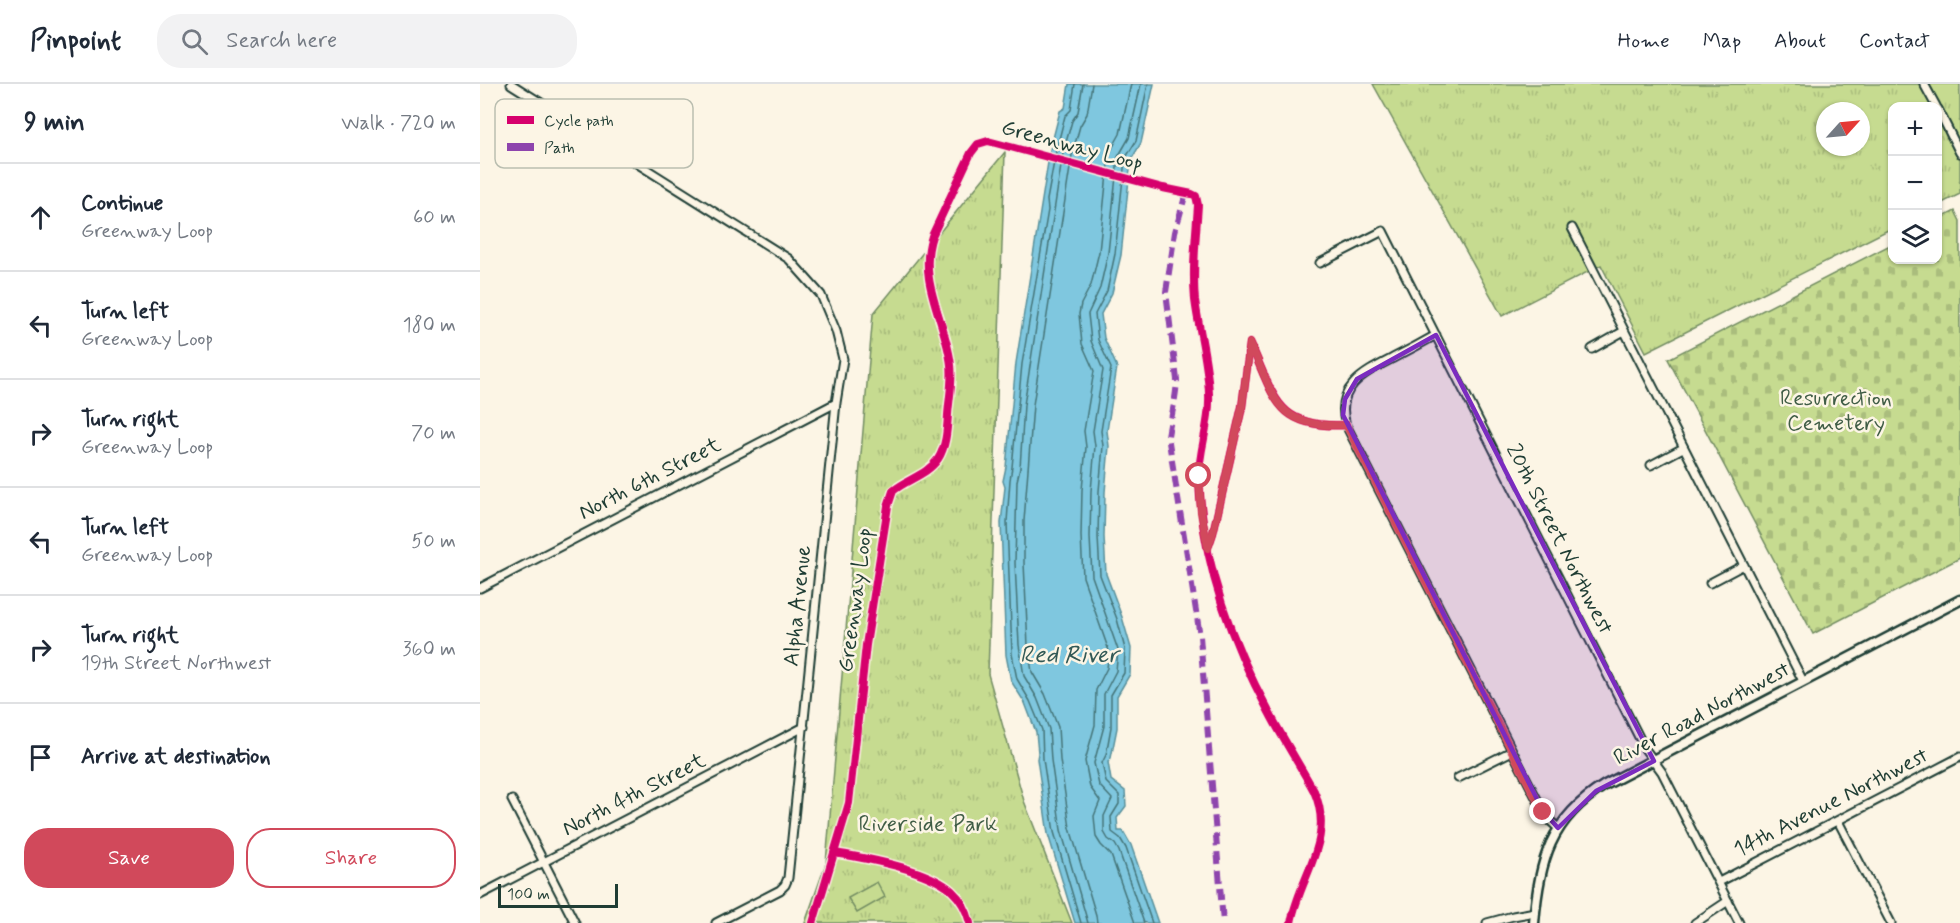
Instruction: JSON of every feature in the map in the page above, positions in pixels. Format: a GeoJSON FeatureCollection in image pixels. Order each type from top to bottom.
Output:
{"type":"FeatureCollection","features":[{"type":"Feature","properties":{"kind":"street","name":"Alpha Avenue"},"geometry":{"type":"LineString","coordinates":[[511,84],[535,99]]}},
{"type":"Feature","properties":{"kind":"street"},"geometry":{"type":"LineString","coordinates":[[1924,84],[1934,102]]}},
{"type":"Feature","properties":{"kind":"street"},"geometry":{"type":"LineString","coordinates":[[1942,118],[1960,153]]}},
{"type":"Feature","properties":{"kind":"street","name":"Alpha Avenue"},"geometry":{"type":"LineString","coordinates":[[644,168],[789,259],[821,295],[836,330],[843,359],[836,403],[788,878],[780,890],[717,923]]}},
{"type":"Feature","properties":{"kind":"street"},"geometry":{"type":"LineString","coordinates":[[1572,228],[1803,681]]}},
{"type":"Feature","properties":{"kind":"street","name":"20th Street Northwest"},"geometry":{"type":"LineString","coordinates":[[1320,263],[1383,231],[1645,749],[1662,772],[1739,923]]}},
{"type":"Feature","properties":{"kind":"street"},"geometry":{"type":"LineString","coordinates":[[1592,349],[1624,331]]}},
{"type":"Feature","properties":{"kind":"street"},"geometry":{"type":"LineString","coordinates":[[1436,335],[1369,371],[1357,380],[1350,387],[1345,399],[1343,415],[1346,425],[1543,812],[1558,828]]}},
{"type":"Feature","properties":{"kind":"street","name":"North 6th Street"},"geometry":{"type":"LineString","coordinates":[[480,588],[836,403]]}},
{"type":"Feature","properties":{"kind":"street"},"geometry":{"type":"LineString","coordinates":[[1650,465],[1683,448]]}},
{"type":"Feature","properties":{"kind":"street"},"geometry":{"type":"LineString","coordinates":[[1710,583],[1744,565]]}},
{"type":"Feature","properties":{"kind":"street","name":"River Road Northwest"},"geometry":{"type":"LineString","coordinates":[[1534,923],[1541,870],[1558,828],[1577,806],[1596,791],[1960,600]]}},
{"type":"Feature","properties":{"kind":"street","name":"North 4th Street"},"geometry":{"type":"LineString","coordinates":[[480,895],[804,727]]}},
{"type":"Feature","properties":{"kind":"street"},"geometry":{"type":"LineString","coordinates":[[1458,778],[1512,751]]}},
{"type":"Feature","properties":{"kind":"street","name":"14th Avenue Northwest"},"geometry":{"type":"LineString","coordinates":[[1719,882],[1960,757]]}},
{"type":"Feature","properties":{"kind":"street"},"geometry":{"type":"LineString","coordinates":[[512,800],[575,923]]}},
{"type":"Feature","properties":{"kind":"street"},"geometry":{"type":"LineString","coordinates":[[1838,821],[1891,923]]}},
{"type":"Feature","properties":{"kind":"street"},"geometry":{"type":"LineString","coordinates":[[1695,923],[1728,902]]}},
{"type":"Feature","properties":{"kind":"street"},"geometry":{"type":"LineString","coordinates":[[1487,923],[1534,912]]}},
{"type":"Feature","properties":{"kind":"highlighted area"},"geometry":{"type":"Polygon","coordinates":[[[1436,335],[1654,761],[1596,791],[1558,828],[1543,811],[1343,415],[1345,399],[1357,379],[1436,335]]]}},
{"type":"Feature","properties":{"kind":"green space"},"geometry":{"type":"Polygon","coordinates":[[[1373,84],[1960,84],[1960,194],[1942,203],[1942,102],[1888,102],[1888,230],[1646,352],[1601,265],[1502,316],[1373,84]]]}},
{"type":"Feature","properties":{"kind":"green space","name":"Riverside Park"},"geometry":{"type":"Polygon","coordinates":[[[1005,152],[988,674],[1024,801],[1072,923],[805,923],[826,863],[873,314],[1005,152]]]}},
{"type":"Feature","properties":{"kind":"green space","name":"Resurrection Cemetery"},"geometry":{"type":"Polygon","coordinates":[[[1955,211],[1960,221],[1960,558],[1813,634],[1668,359],[1888,246],[1888,264],[1942,264],[1942,218],[1955,211]]]}},
{"type":"Feature","properties":{"kind":"green space"},"geometry":{"type":"Polygon","coordinates":[[[877,882],[885,897],[857,913],[848,898],[877,882]]]}},
{"type":"Feature","properties":{"kind":"water","name":"Red River"},"geometry":{"type":"Polygon","coordinates":[[[1069,84],[1154,84],[1141,143],[1131,160],[1121,255],[1112,293],[1101,314],[1104,338],[1117,367],[1107,431],[1109,446],[1104,537],[1106,574],[1131,648],[1130,674],[1117,696],[1117,728],[1111,758],[1108,762],[1111,780],[1125,791],[1126,806],[1117,818],[1118,831],[1123,831],[1131,845],[1158,923],[1075,923],[1048,834],[1037,759],[1036,732],[1025,703],[1011,681],[1006,655],[1001,523],[1005,487],[1003,481],[1016,363],[1050,150],[1060,111],[1065,108],[1069,84]]]}},
{"type":"Feature","properties":{"kind":"marked path"},"geometry":{"type":"LineString","coordinates":[[1186,193],[1175,232],[1166,292],[1177,380],[1168,436],[1200,636],[1223,923]]}},
{"type":"Feature","properties":{"kind":"cycle path","name":"Greenway Loop"},"geometry":{"type":"LineString","coordinates":[[813,923],[849,803],[866,645],[888,506],[893,491],[923,473],[938,459],[946,438],[951,371],[948,349],[930,285],[928,253],[932,236],[971,153],[978,144],[988,141],[1196,196],[1198,205],[1194,288],[1209,394],[1199,479],[1201,510],[1212,570],[1220,599],[1242,657],[1274,722],[1314,791],[1320,809],[1321,826],[1314,858],[1295,906],[1291,923]]}},
{"type":"Feature","properties":{"kind":"cycle path"},"geometry":{"type":"LineString","coordinates":[[1209,545],[1242,407],[1250,343],[1273,394],[1291,415],[1323,425],[1346,425]]}},
{"type":"Feature","properties":{"kind":"cycle path"},"geometry":{"type":"LineString","coordinates":[[834,853],[896,866],[942,884],[959,898],[970,923]]}},
{"type":"Feature","properties":{"kind":"route"},"geometry":{"type":"LineString","coordinates":[[1199,476],[1201,512],[1208,548],[1242,407],[1250,343],[1272,393],[1289,413],[1310,424],[1346,425],[1543,812]]}}]}
